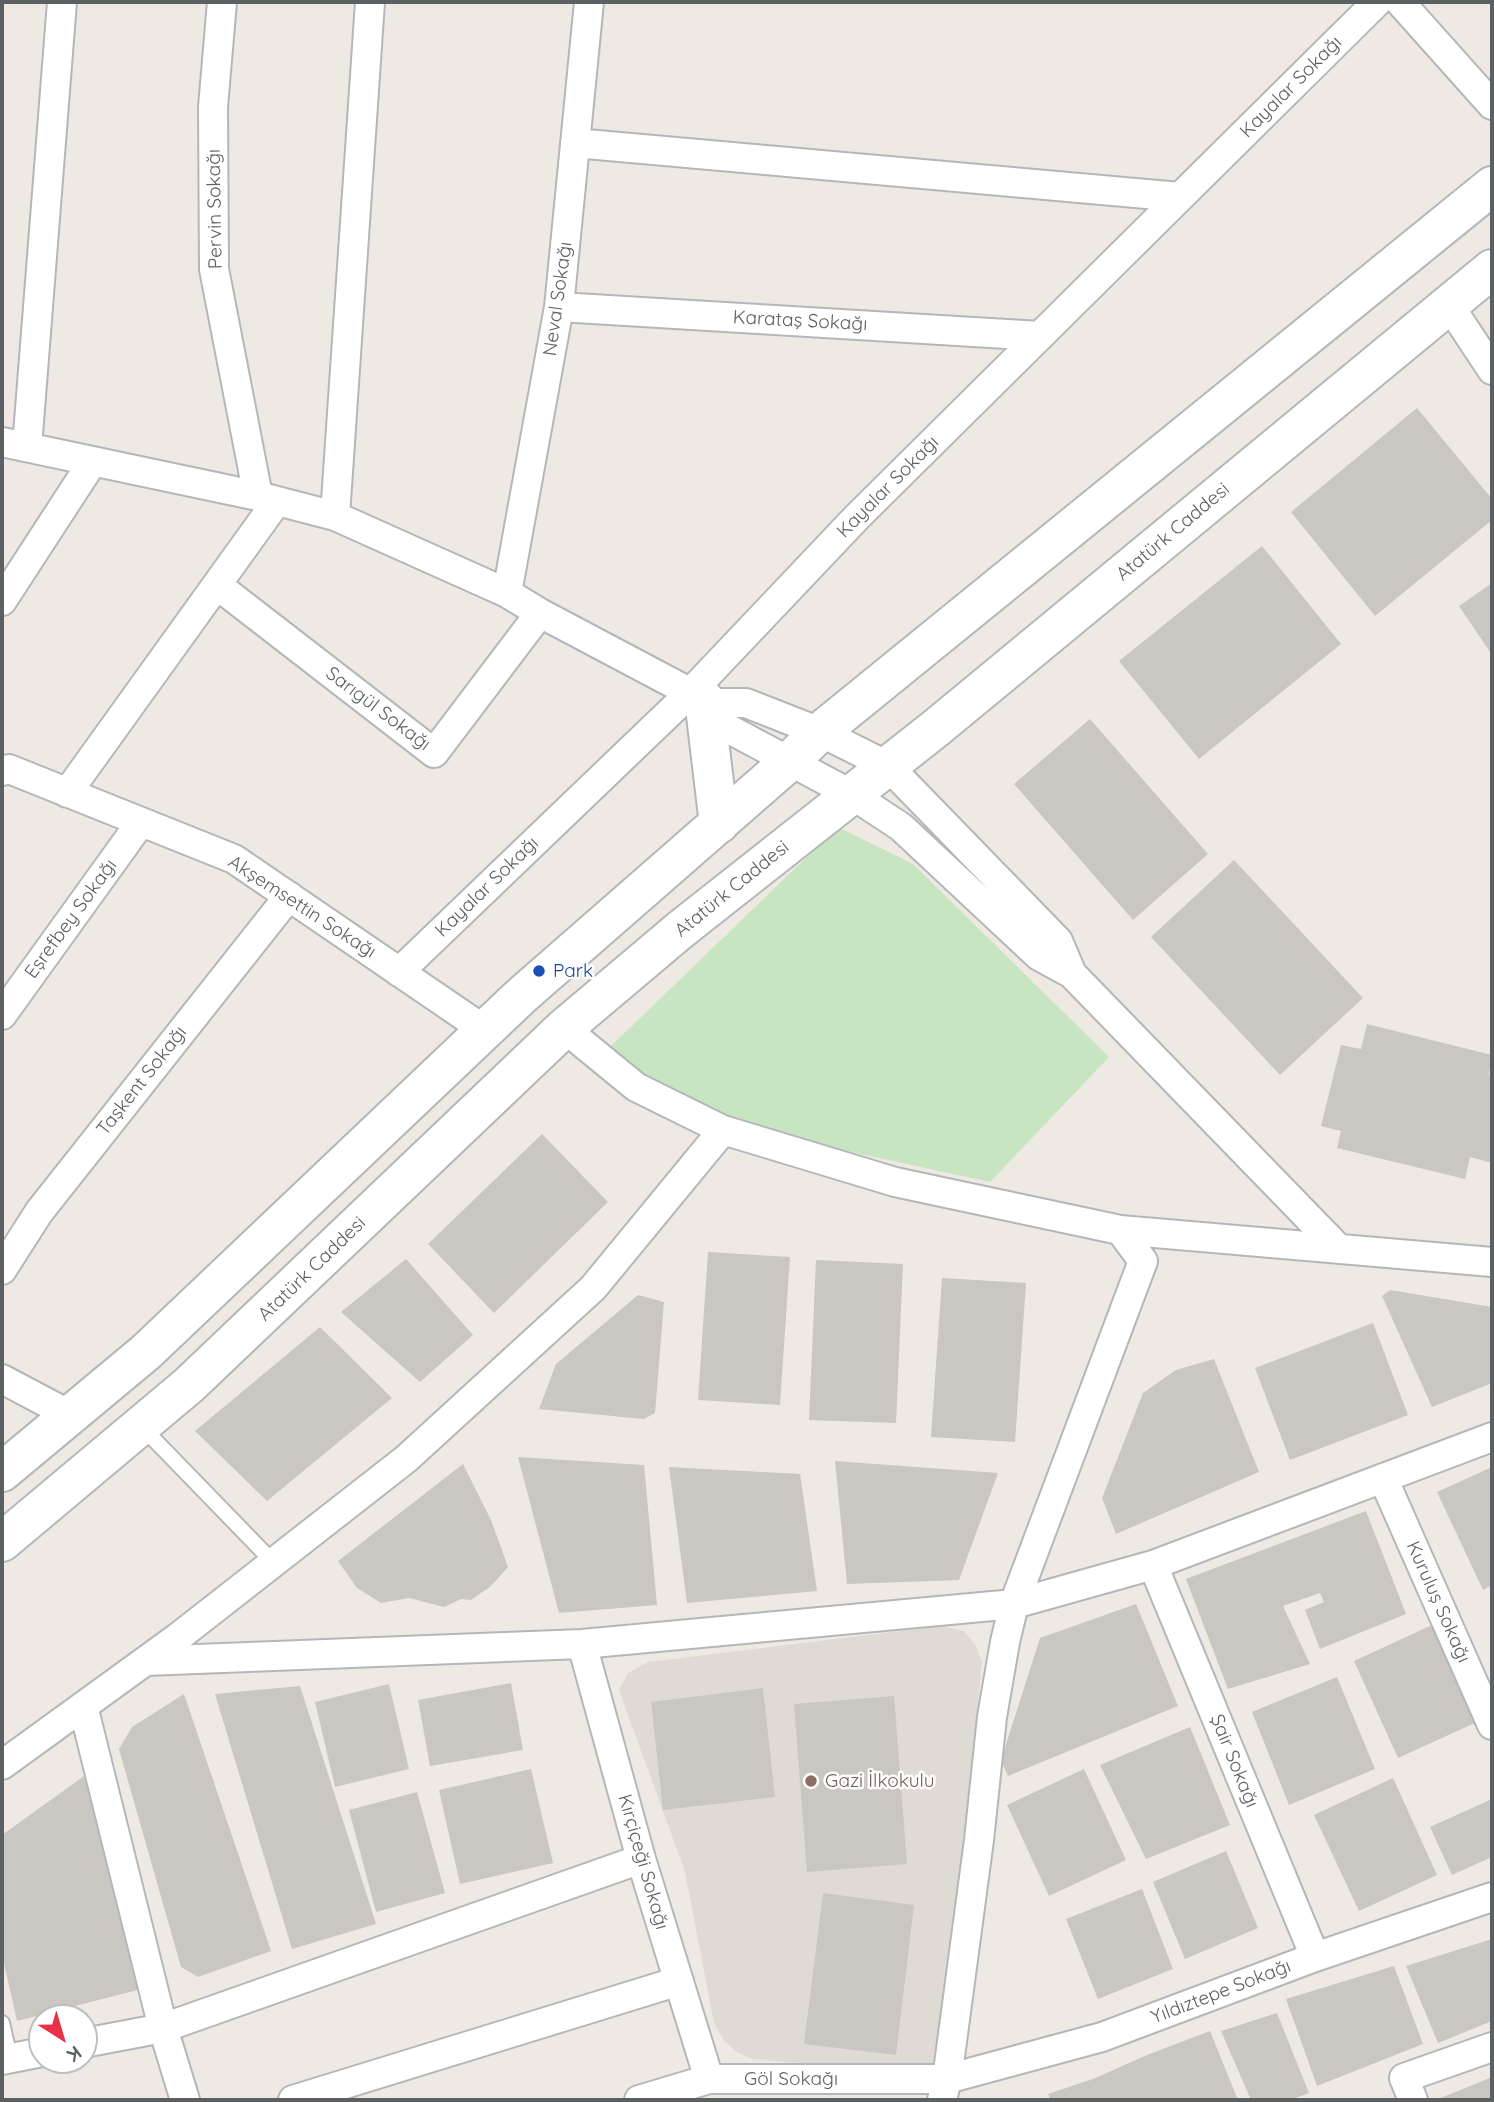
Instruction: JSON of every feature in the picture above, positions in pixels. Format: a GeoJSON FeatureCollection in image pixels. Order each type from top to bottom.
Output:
{"type":"FeatureCollection","features":[{"type":"Feature","properties":{"kind":"main road"},"geometry":{"type":"LineString","coordinates":[[2,1472],[146,1352],[521,996],[820,733],[1492,186]]}},
{"type":"Feature","properties":{"kind":"main road","name":"Atatürk Caddesi"},"geometry":{"type":"LineString","coordinates":[[2,1542],[189,1385],[564,1028],[680,930],[888,766],[1492,269]]}},
{"type":"Feature","properties":{"kind":"main road"},"geometry":{"type":"LineString","coordinates":[[701,698],[719,824]]}},
{"type":"Feature","properties":{"kind":"street"},"geometry":{"type":"LineString","coordinates":[[62,2],[14,445],[335,516],[507,593],[701,698],[727,727],[851,794],[901,827],[1039,956],[1072,974],[1339,1250]]}},
{"type":"Feature","properties":{"kind":"street","name":"Pervin Sokağı"},"geometry":{"type":"LineString","coordinates":[[222,2],[214,107],[215,269],[267,499]]}},
{"type":"Feature","properties":{"kind":"street"},"geometry":{"type":"LineString","coordinates":[[335,516],[370,2]]}},
{"type":"Feature","properties":{"kind":"street","name":"Neval Sokağı"},"geometry":{"type":"LineString","coordinates":[[507,593],[559,307],[589,2]]}},
{"type":"Feature","properties":{"kind":"street","name":"Kayalar Sokağı"},"geometry":{"type":"LineString","coordinates":[[399,972],[701,698],[857,517],[1377,2]]}},
{"type":"Feature","properties":{"kind":"street"},"geometry":{"type":"LineString","coordinates":[[1400,2],[1492,105]]}},
{"type":"Feature","properties":{"kind":"street"},"geometry":{"type":"LineString","coordinates":[[575,143],[1180,197]]}},
{"type":"Feature","properties":{"kind":"street"},"geometry":{"type":"LineString","coordinates":[[1449,305],[1492,370]]}},
{"type":"Feature","properties":{"kind":"street","name":"Karataş Sokağı"},"geometry":{"type":"LineString","coordinates":[[559,307],[1040,336]]}},
{"type":"Feature","properties":{"kind":"street"},"geometry":{"type":"LineString","coordinates":[[2,601],[93,461]]}},
{"type":"Feature","properties":{"kind":"street"},"geometry":{"type":"LineString","coordinates":[[67,793],[217,585],[267,499]]}},
{"type":"Feature","properties":{"kind":"street","name":"Sarıgül Sokağı"},"geometry":{"type":"LineString","coordinates":[[217,585],[434,753],[540,613]]}},
{"type":"Feature","properties":{"kind":"street"},"geometry":{"type":"LineString","coordinates":[[701,698],[746,703],[820,733],[888,766],[1058,941],[1072,974]]}},
{"type":"Feature","properties":{"kind":"street","name":"Akşemsettin Sokağı"},"geometry":{"type":"LineString","coordinates":[[2,771],[9,769],[234,859],[486,1031]]}},
{"type":"Feature","properties":{"kind":"street","name":"Eşrefbey Sokağı"},"geometry":{"type":"LineString","coordinates":[[2,1016],[141,822]]}},
{"type":"Feature","properties":{"kind":"street","name":"Taşkent Sokağı"},"geometry":{"type":"LineString","coordinates":[[2,1270],[38,1212],[289,896]]}},
{"type":"Feature","properties":{"kind":"street"},"geometry":{"type":"LineString","coordinates":[[564,1028],[636,1087],[723,1130],[895,1182],[1120,1230],[1492,1262]]}},
{"type":"Feature","properties":{"kind":"street"},"geometry":{"type":"LineString","coordinates":[[2,1765],[146,1661],[406,1459],[593,1289],[723,1130]]}},
{"type":"Feature","properties":{"kind":"street"},"geometry":{"type":"LineString","coordinates":[[944,2090],[979,1840],[992,1717],[1005,1642],[1014,1604],[1143,1261],[1120,1230]]}},
{"type":"Feature","properties":{"kind":"street"},"geometry":{"type":"LineString","coordinates":[[2,1380],[70,1415]]}},
{"type":"Feature","properties":{"kind":"street"},"geometry":{"type":"LineString","coordinates":[[146,1661],[582,1644],[1014,1604],[1153,1566],[1492,1437]]}},
{"type":"Feature","properties":{"kind":"street","name":"Kuruluş Sokağı"},"geometry":{"type":"LineString","coordinates":[[1383,1478],[1492,1725]]}},
{"type":"Feature","properties":{"kind":"street","name":"Şair Sokağı"},"geometry":{"type":"LineString","coordinates":[[1153,1566],[1315,1957]]}},
{"type":"Feature","properties":{"kind":"street","name":"Kırçiçeği Sokağı"},"geometry":{"type":"LineString","coordinates":[[582,1644],[641,1859],[709,2079]]}},
{"type":"Feature","properties":{"kind":"street"},"geometry":{"type":"LineString","coordinates":[[83,1706],[163,2028],[185,2100]]}},
{"type":"Feature","properties":{"kind":"street"},"geometry":{"type":"LineString","coordinates":[[98,2040],[163,2028],[641,1859]]}},
{"type":"Feature","properties":{"kind":"street","name":"Yıldıztepe Sokağı"},"geometry":{"type":"LineString","coordinates":[[944,2090],[1102,2037],[1315,1957],[1492,1897]]}},
{"type":"Feature","properties":{"kind":"street"},"geometry":{"type":"LineString","coordinates":[[293,2100],[679,1981]]}},
{"type":"Feature","properties":{"kind":"street"},"geometry":{"type":"LineString","coordinates":[[1413,2100],[1404,2078],[1492,2047]]}},
{"type":"Feature","properties":{"kind":"street"},"geometry":{"type":"LineString","coordinates":[[6,2059],[28,2055]]}},
{"type":"Feature","properties":{"kind":"street","name":"Göl Sokağı"},"geometry":{"type":"LineString","coordinates":[[639,2100],[709,2079],[944,2090]]}},
{"type":"Feature","properties":{"kind":"lane"},"geometry":{"type":"LineString","coordinates":[[141,1426],[274,1563]]}},
{"type":"Feature","properties":{"kind":"lane"},"geometry":{"type":"LineString","coordinates":[[2,2023],[6,2059]]}},
{"type":"Feature","properties":{"kind":"shaded area","name":"Gazi İlkokulu"},"geometry":{"type":"Polygon","coordinates":[[[941,1626],[964,1631],[976,1646],[982,1662],[941,2056],[934,2069],[918,2074],[753,2059],[738,2053],[724,2041],[714,2023],[685,1872],[619,1690],[628,1673],[648,1662],[941,1626]]]}},
{"type":"Feature","properties":{"kind":"green space"},"geometry":{"type":"Polygon","coordinates":[[[838,827],[913,864],[1109,1057],[990,1182],[690,1117],[608,1049],[838,827]]]}},
{"type":"Feature","properties":{"kind":"building"},"geometry":{"type":"Polygon","coordinates":[[[1417,408],[1492,499],[1492,520],[1375,616],[1291,512],[1417,408]]]}},
{"type":"Feature","properties":{"kind":"building"},"geometry":{"type":"Polygon","coordinates":[[[1262,546],[1341,644],[1199,759],[1119,661],[1262,546]]]}},
{"type":"Feature","properties":{"kind":"building"},"geometry":{"type":"Polygon","coordinates":[[[1492,583],[1492,655],[1459,606],[1492,583]]]}},
{"type":"Feature","properties":{"kind":"building"},"geometry":{"type":"Polygon","coordinates":[[[1090,719],[1208,854],[1133,920],[1014,784],[1090,719]]]}},
{"type":"Feature","properties":{"kind":"building"},"geometry":{"type":"Polygon","coordinates":[[[1234,860],[1363,998],[1280,1075],[1151,937],[1234,860]]]}},
{"type":"Feature","properties":{"kind":"building"},"geometry":{"type":"Polygon","coordinates":[[[1367,1024],[1492,1055],[1489,1075],[1492,1076],[1492,1163],[1470,1157],[1465,1179],[1337,1148],[1341,1131],[1321,1126],[1341,1045],[1361,1049],[1367,1024]]]}},
{"type":"Feature","properties":{"kind":"building"},"geometry":{"type":"Polygon","coordinates":[[[542,1134],[608,1202],[494,1313],[428,1244],[542,1134]]]}},
{"type":"Feature","properties":{"kind":"building"},"geometry":{"type":"Polygon","coordinates":[[[708,1252],[790,1257],[780,1405],[698,1400],[708,1252]]]}},
{"type":"Feature","properties":{"kind":"building"},"geometry":{"type":"Polygon","coordinates":[[[406,1259],[473,1335],[420,1382],[341,1312],[406,1259]]]}},
{"type":"Feature","properties":{"kind":"building"},"geometry":{"type":"Polygon","coordinates":[[[816,1260],[903,1264],[896,1423],[809,1420],[816,1260]]]}},
{"type":"Feature","properties":{"kind":"building"},"geometry":{"type":"Polygon","coordinates":[[[942,1278],[1026,1283],[1015,1442],[931,1437],[942,1278]]]}},
{"type":"Feature","properties":{"kind":"building"},"geometry":{"type":"Polygon","coordinates":[[[1390,1290],[1492,1307],[1492,1383],[1432,1407],[1382,1296],[1390,1290]]]}},
{"type":"Feature","properties":{"kind":"building"},"geometry":{"type":"Polygon","coordinates":[[[638,1295],[664,1302],[655,1413],[644,1419],[539,1409],[556,1364],[638,1295]]]}},
{"type":"Feature","properties":{"kind":"building"},"geometry":{"type":"Polygon","coordinates":[[[1373,1323],[1408,1415],[1290,1460],[1255,1368],[1373,1323]]]}},
{"type":"Feature","properties":{"kind":"building"},"geometry":{"type":"Polygon","coordinates":[[[320,1327],[392,1398],[267,1501],[195,1431],[320,1327]]]}},
{"type":"Feature","properties":{"kind":"building"},"geometry":{"type":"Polygon","coordinates":[[[1214,1359],[1259,1472],[1116,1534],[1102,1498],[1143,1393],[1176,1370],[1214,1359]]]}},
{"type":"Feature","properties":{"kind":"building"},"geometry":{"type":"Polygon","coordinates":[[[518,1457],[644,1465],[657,1605],[559,1613],[518,1457]]]}},
{"type":"Feature","properties":{"kind":"building"},"geometry":{"type":"Polygon","coordinates":[[[835,1461],[998,1473],[959,1580],[847,1584],[835,1461]]]}},
{"type":"Feature","properties":{"kind":"building"},"geometry":{"type":"Polygon","coordinates":[[[463,1464],[491,1520],[508,1567],[491,1586],[471,1600],[461,1599],[444,1607],[409,1598],[381,1603],[357,1588],[338,1561],[463,1464]]]}},
{"type":"Feature","properties":{"kind":"building"},"geometry":{"type":"Polygon","coordinates":[[[669,1467],[800,1474],[817,1591],[687,1603],[669,1467]]]}},
{"type":"Feature","properties":{"kind":"building"},"geometry":{"type":"Polygon","coordinates":[[[1492,1467],[1492,1585],[1483,1590],[1437,1492],[1492,1467]]]}},
{"type":"Feature","properties":{"kind":"building"},"geometry":{"type":"Polygon","coordinates":[[[1366,1511],[1406,1614],[1320,1649],[1305,1610],[1324,1602],[1320,1593],[1283,1606],[1310,1664],[1228,1689],[1186,1579],[1366,1511]]]}},
{"type":"Feature","properties":{"kind":"building"},"geometry":{"type":"Polygon","coordinates":[[[1136,1604],[1178,1706],[1008,1776],[1001,1760],[1040,1638],[1136,1604]]]}},
{"type":"Feature","properties":{"kind":"building"},"geometry":{"type":"Polygon","coordinates":[[[1432,1625],[1477,1722],[1398,1758],[1354,1661],[1432,1625]]]}},
{"type":"Feature","properties":{"kind":"building"},"geometry":{"type":"Polygon","coordinates":[[[1337,1677],[1375,1769],[1289,1805],[1252,1712],[1337,1677]]]}},
{"type":"Feature","properties":{"kind":"building"},"geometry":{"type":"Polygon","coordinates":[[[511,1683],[523,1750],[430,1766],[418,1700],[511,1683]]]}},
{"type":"Feature","properties":{"kind":"building"},"geometry":{"type":"Polygon","coordinates":[[[389,1684],[409,1769],[335,1787],[315,1702],[389,1684]]]}},
{"type":"Feature","properties":{"kind":"building"},"geometry":{"type":"Polygon","coordinates":[[[300,1686],[376,1924],[292,1949],[215,1694],[300,1686]]]}},
{"type":"Feature","properties":{"kind":"building"},"geometry":{"type":"Polygon","coordinates":[[[763,1688],[775,1797],[663,1810],[651,1702],[763,1688]]]}},
{"type":"Feature","properties":{"kind":"building"},"geometry":{"type":"Polygon","coordinates":[[[184,1694],[271,1951],[198,1977],[181,1967],[119,1749],[132,1727],[184,1694]]]}},
{"type":"Feature","properties":{"kind":"building"},"geometry":{"type":"Polygon","coordinates":[[[894,1696],[907,1864],[807,1872],[794,1704],[894,1696]]]}},
{"type":"Feature","properties":{"kind":"building"},"geometry":{"type":"Polygon","coordinates":[[[1190,1727],[1230,1825],[1146,1859],[1100,1765],[1190,1727]]]}},
{"type":"Feature","properties":{"kind":"building"},"geometry":{"type":"Polygon","coordinates":[[[531,1769],[553,1863],[460,1884],[439,1790],[531,1769]]]}},
{"type":"Feature","properties":{"kind":"building"},"geometry":{"type":"Polygon","coordinates":[[[1084,1769],[1126,1860],[1049,1896],[1007,1805],[1084,1769]]]}},
{"type":"Feature","properties":{"kind":"building"},"geometry":{"type":"Polygon","coordinates":[[[84,1776],[145,1988],[83,2004],[28,2004],[28,2018],[17,2021],[2,1954],[2,1835],[84,1776]]]}},
{"type":"Feature","properties":{"kind":"building"},"geometry":{"type":"Polygon","coordinates":[[[1393,1778],[1437,1875],[1359,1911],[1314,1815],[1393,1778]]]}},
{"type":"Feature","properties":{"kind":"building"},"geometry":{"type":"Polygon","coordinates":[[[417,1792],[445,1893],[376,1912],[349,1810],[417,1792]]]}},
{"type":"Feature","properties":{"kind":"building"},"geometry":{"type":"Polygon","coordinates":[[[1492,1799],[1492,1857],[1452,1875],[1430,1827],[1492,1799]]]}},
{"type":"Feature","properties":{"kind":"building"},"geometry":{"type":"Polygon","coordinates":[[[1226,1851],[1258,1928],[1185,1959],[1153,1882],[1226,1851]]]}},
{"type":"Feature","properties":{"kind":"building"},"geometry":{"type":"Polygon","coordinates":[[[1142,1889],[1173,1969],[1098,1999],[1066,1919],[1142,1889]]]}},
{"type":"Feature","properties":{"kind":"building"},"geometry":{"type":"Polygon","coordinates":[[[823,1893],[914,1905],[896,2055],[804,2044],[823,1893]]]}},
{"type":"Feature","properties":{"kind":"building"},"geometry":{"type":"Polygon","coordinates":[[[1492,1939],[1492,2021],[1438,2043],[1406,1966],[1492,1939]]]}},
{"type":"Feature","properties":{"kind":"building"},"geometry":{"type":"Polygon","coordinates":[[[1394,1966],[1423,2044],[1317,2086],[1286,1999],[1394,1966]]]}},
{"type":"Feature","properties":{"kind":"building"},"geometry":{"type":"Polygon","coordinates":[[[1277,2013],[1309,2093],[1290,2100],[1251,2100],[1221,2031],[1277,2013]]]}},
{"type":"Feature","properties":{"kind":"building"},"geometry":{"type":"Polygon","coordinates":[[[1210,2031],[1238,2100],[1051,2100],[1048,2094],[1093,2079],[1210,2031]]]}},
{"type":"Feature","properties":{"kind":"building"},"geometry":{"type":"Polygon","coordinates":[[[1492,2077],[1492,2100],[1436,2100],[1492,2077]]]}},
{"type":"Feature","properties":{"kind":"place","name":"Park"},"geometry":{"type":"Point","coordinates":[539,971]}},
{"type":"Feature","properties":{"kind":"place","name":"Gazi İlkokulu"},"geometry":{"type":"Point","coordinates":[811,1781]}}]}
